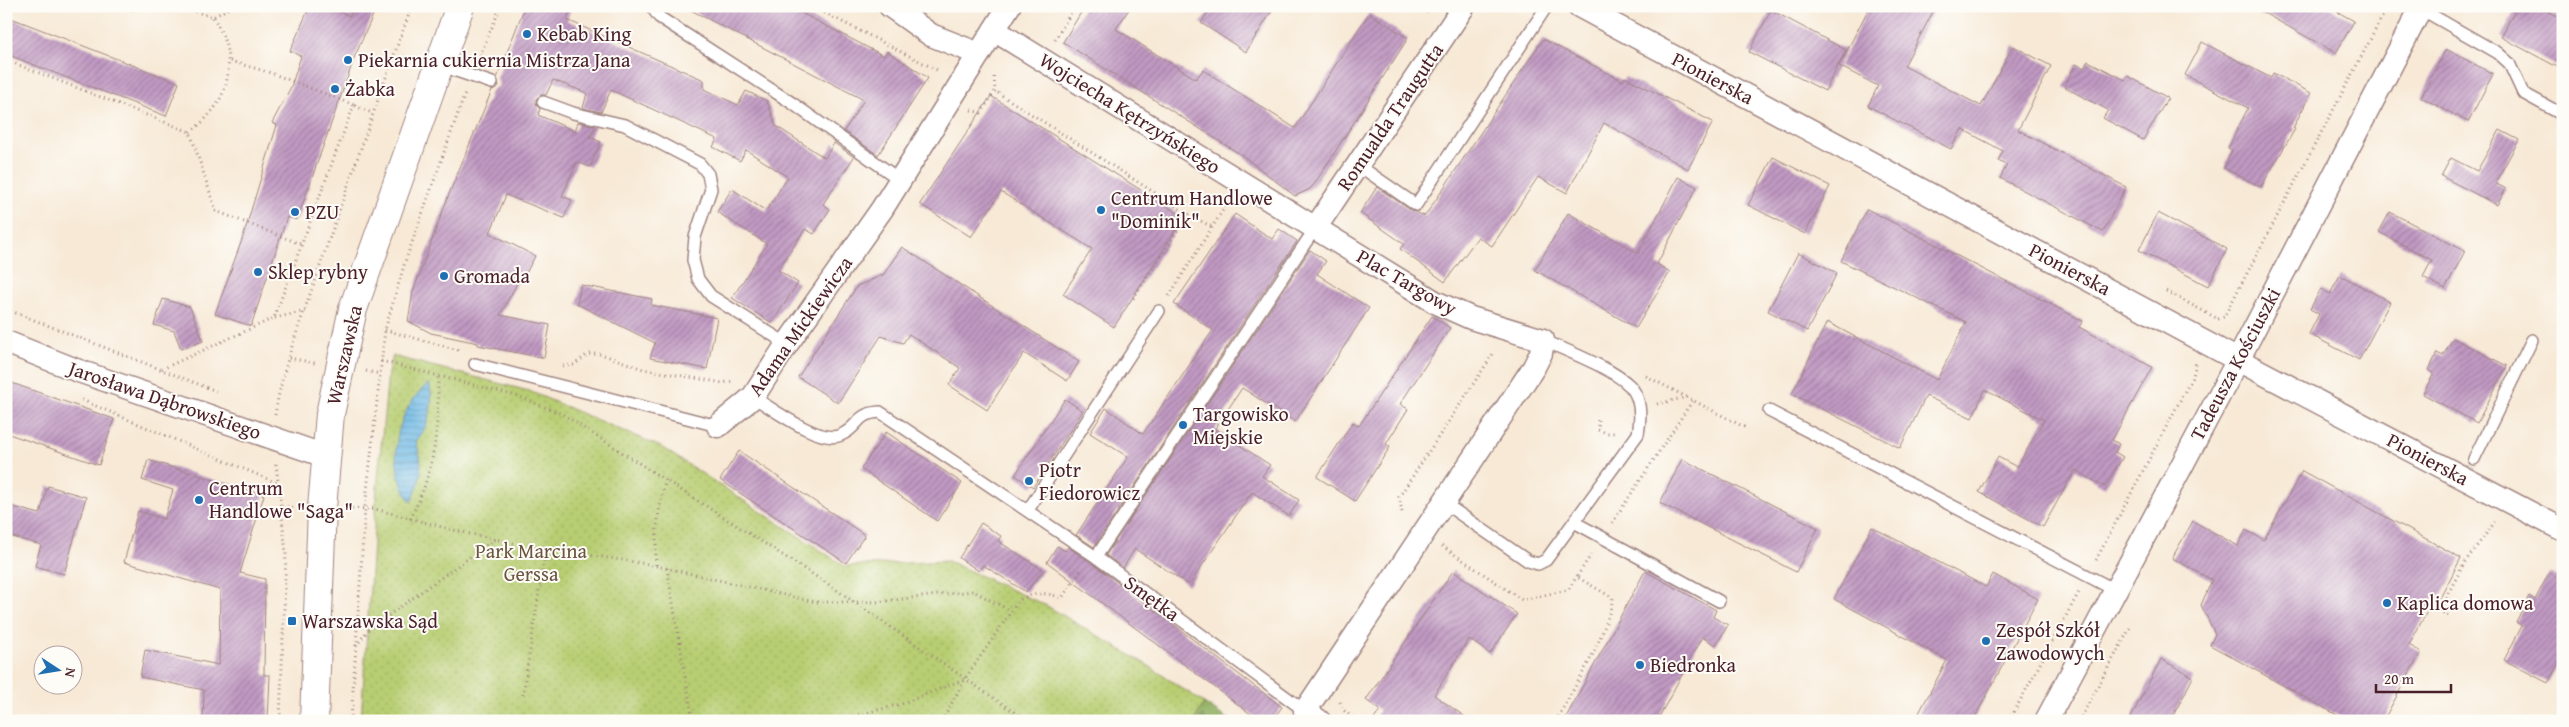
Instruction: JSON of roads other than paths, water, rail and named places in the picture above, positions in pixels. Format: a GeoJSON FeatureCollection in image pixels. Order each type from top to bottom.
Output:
{"type":"FeatureCollection","features":[{"type":"Feature","properties":{"kind":"street","name":"Warszawska"},"geometry":{"type":"LineString","coordinates":[[314,721],[322,508],[330,414],[353,309],[460,6]]}},
{"type":"Feature","properties":{"kind":"street"},"geometry":{"type":"LineString","coordinates":[[890,6],[931,34],[978,54]]}},
{"type":"Feature","properties":{"kind":"street","name":"Adama Mickiewicza"},"geometry":{"type":"LineString","coordinates":[[718,426],[753,397],[787,344],[900,180],[1009,6]]}},
{"type":"Feature","properties":{"kind":"street","name":"Romualda Traugutta"},"geometry":{"type":"LineString","coordinates":[[1316,227],[1464,6]]}},
{"type":"Feature","properties":{"kind":"street","name":"Pionierska"},"geometry":{"type":"LineString","coordinates":[[1579,6],[2238,360],[2563,530]]}},
{"type":"Feature","properties":{"kind":"street","name":"Tadeusza Kościuszki"},"geometry":{"type":"LineString","coordinates":[[2046,721],[2238,360],[2421,8]]}},
{"type":"Feature","properties":{"kind":"street","name":"Wojciecha Kętrzyńskiego"},"geometry":{"type":"LineString","coordinates":[[994,30],[1316,227]]}},
{"type":"Feature","properties":{"kind":"street","name":"Plac Targowy"},"geometry":{"type":"LineString","coordinates":[[1316,227],[1435,302],[1471,318],[1543,340]]}},
{"type":"Feature","properties":{"kind":"street"},"geometry":{"type":"LineString","coordinates":[[1315,718],[1444,503],[1534,368],[1541,353],[1543,340]]}},
{"type":"Feature","properties":{"kind":"street","name":"Jarosława Dąbrowskiego"},"geometry":{"type":"LineString","coordinates":[[6,342],[76,370],[325,456]]}},
{"type":"Feature","properties":{"kind":"lane"},"geometry":{"type":"LineString","coordinates":[[651,6],[659,17],[792,103],[900,180]]}},
{"type":"Feature","properties":{"kind":"lane"},"geometry":{"type":"LineString","coordinates":[[1358,165],[1416,205],[1547,6]]}},
{"type":"Feature","properties":{"kind":"lane"},"geometry":{"type":"LineString","coordinates":[[2421,8],[2498,53],[2509,63],[2523,93],[2563,115]]}},
{"type":"Feature","properties":{"kind":"lane"},"geometry":{"type":"LineString","coordinates":[[439,65],[492,83]]}},
{"type":"Feature","properties":{"kind":"lane"},"geometry":{"type":"LineString","coordinates":[[543,102],[573,113],[625,125],[700,164],[708,174],[711,189],[695,237],[693,260],[698,279],[711,296],[787,344]]}},
{"type":"Feature","properties":{"kind":"lane"},"geometry":{"type":"LineString","coordinates":[[1094,555],[1316,227]]}},
{"type":"Feature","properties":{"kind":"lane"},"geometry":{"type":"LineString","coordinates":[[1028,510],[1159,311]]}},
{"type":"Feature","properties":{"kind":"lane"},"geometry":{"type":"LineString","coordinates":[[1444,503],[1528,561],[1538,564],[1546,560],[1638,434],[1641,421],[1640,408],[1636,395],[1630,386],[1610,372],[1543,340]]}},
{"type":"Feature","properties":{"kind":"lane"},"geometry":{"type":"LineString","coordinates":[[2474,459],[2532,340]]}},
{"type":"Feature","properties":{"kind":"lane","name":"Adama Mickiewicza"},"geometry":{"type":"LineString","coordinates":[[475,364],[718,426]]}},
{"type":"Feature","properties":{"kind":"lane","name":"Smętka"},"geometry":{"type":"LineString","coordinates":[[753,397],[814,434],[829,437],[840,436],[865,413],[880,412],[982,478],[1094,555],[1315,718]]}},
{"type":"Feature","properties":{"kind":"lane"},"geometry":{"type":"LineString","coordinates":[[1769,411],[2115,590]]}},
{"type":"Feature","properties":{"kind":"lane"},"geometry":{"type":"LineString","coordinates":[[1574,522],[1719,601]]}},
{"type":"Feature","properties":{"kind":"water"},"geometry":{"type":"Polygon","coordinates":[[[429,383],[431,391],[430,414],[416,442],[419,450],[421,473],[418,487],[411,502],[398,472],[397,440],[407,409],[429,383]]]}},
{"type":"Feature","properties":{"kind":"place","name":"Kebab King"},"geometry":{"type":"Point","coordinates":[527,34]}},
{"type":"Feature","properties":{"kind":"place","name":"Piekarnia cukiernia Mistrza Jana"},"geometry":{"type":"Point","coordinates":[348,60]}},
{"type":"Feature","properties":{"kind":"place","name":"Żabka"},"geometry":{"type":"Point","coordinates":[335,89]}},
{"type":"Feature","properties":{"kind":"place","name":"Centrum Handlowe \"Dominik\""},"geometry":{"type":"Point","coordinates":[1101,210]}},
{"type":"Feature","properties":{"kind":"place","name":"PZU"},"geometry":{"type":"Point","coordinates":[295,212]}},
{"type":"Feature","properties":{"kind":"place","name":"Sklep rybny"},"geometry":{"type":"Point","coordinates":[258,272]}},
{"type":"Feature","properties":{"kind":"place","name":"Gromada"},"geometry":{"type":"Point","coordinates":[444,276]}},
{"type":"Feature","properties":{"kind":"place","name":"Targowisko Miejskie"},"geometry":{"type":"Point","coordinates":[1183,425]}},
{"type":"Feature","properties":{"kind":"place","name":"Piotr Fiedorowicz"},"geometry":{"type":"Point","coordinates":[1029,481]}},
{"type":"Feature","properties":{"kind":"place","name":"Centrum Handlowe \"Saga\""},"geometry":{"type":"Point","coordinates":[199,500]}},
{"type":"Feature","properties":{"kind":"place","name":"Kaplica domowa"},"geometry":{"type":"Point","coordinates":[2387,603]}},
{"type":"Feature","properties":{"kind":"place","name":"Warszawska Sąd"},"geometry":{"type":"Point","coordinates":[292,621]}},
{"type":"Feature","properties":{"kind":"place","name":"Zespół Szkół Zawodowych"},"geometry":{"type":"Point","coordinates":[1986,641]}},
{"type":"Feature","properties":{"kind":"place","name":"Biedronka"},"geometry":{"type":"Point","coordinates":[1640,665]}},
{"type":"Feature","properties":{"kind":"park label","name":"Park Marcina Gerssa"},"geometry":{"type":"Point","coordinates":[531,562]}}]}
